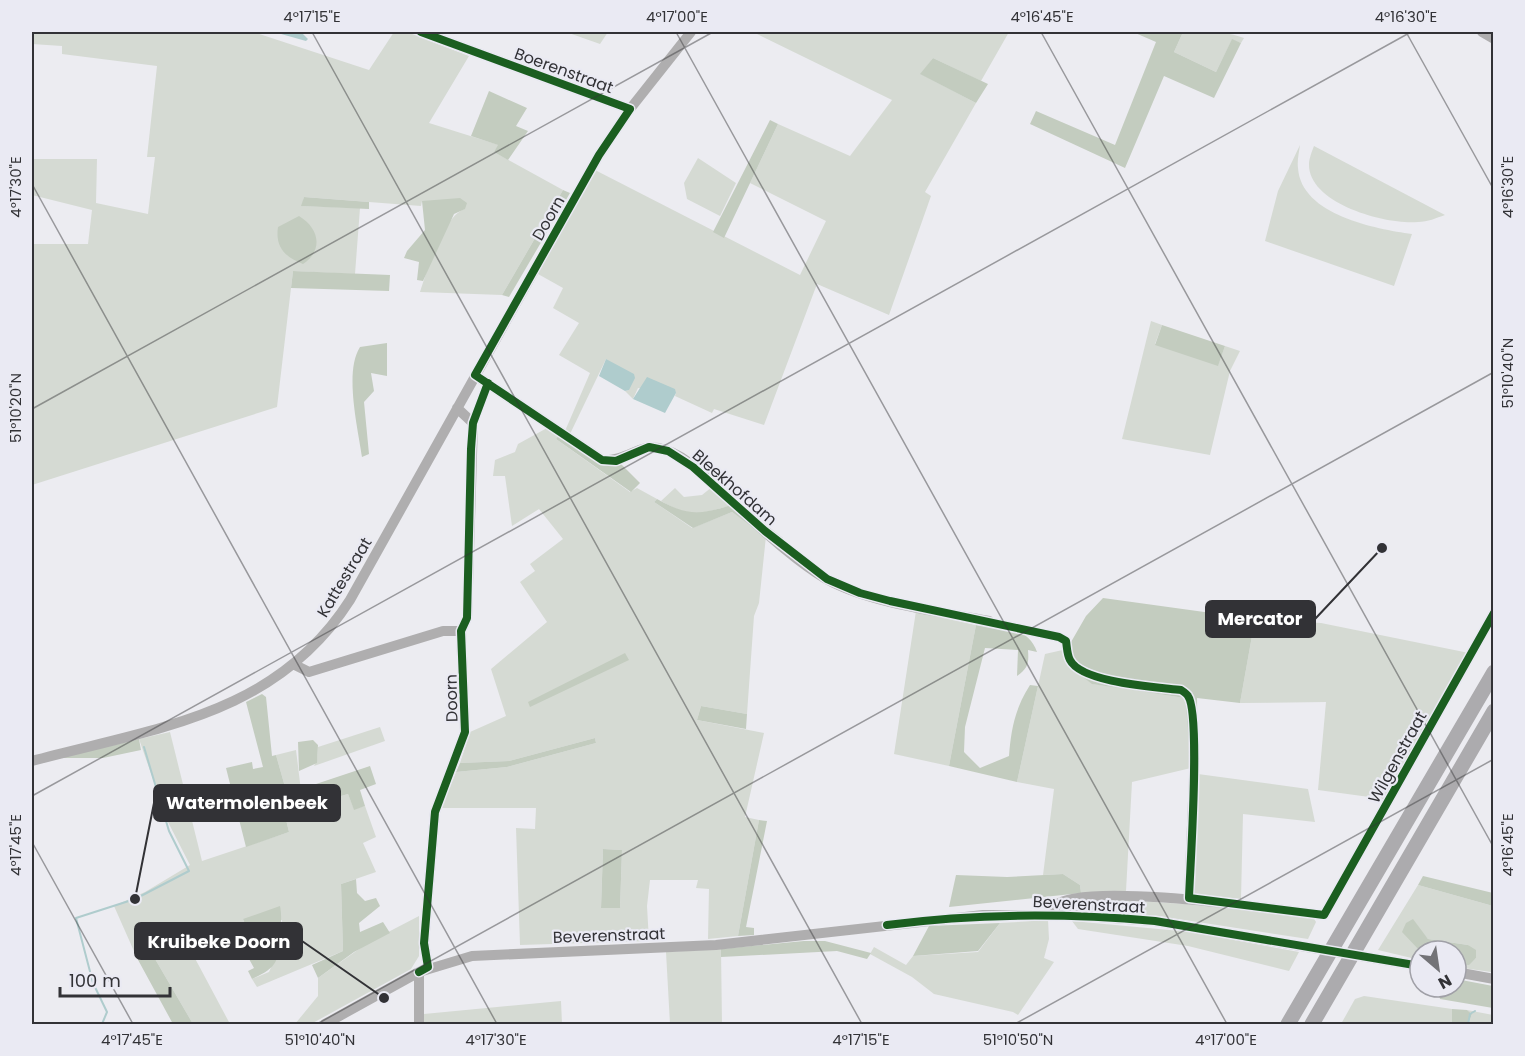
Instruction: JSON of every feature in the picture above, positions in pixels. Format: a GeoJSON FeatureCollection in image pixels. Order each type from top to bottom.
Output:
{"type":"FeatureCollection","features":[{"type":"Feature","properties":{"kind":"highway"},"geometry":{"type":"LineString","coordinates":[[1288,1024],[1494,672]]}},
{"type":"Feature","properties":{"kind":"highway"},"geometry":{"type":"LineString","coordinates":[[1312,1024],[1494,711]]}},
{"type":"Feature","properties":{"kind":"street","name":"Boerenstraat"},"geometry":{"type":"LineString","coordinates":[[421,32],[630,109]]}},
{"type":"Feature","properties":{"kind":"street","name":"Doorn"},"geometry":{"type":"LineString","coordinates":[[474,375],[599,155],[630,109],[691,32]]}},
{"type":"Feature","properties":{"kind":"street"},"geometry":{"type":"LineString","coordinates":[[1482,32],[1494,39]]}},
{"type":"Feature","properties":{"kind":"street","name":"Kattestraat"},"geometry":{"type":"LineString","coordinates":[[32,761],[200,717],[260,689],[295,664],[331,629],[350,600],[474,375]]}},
{"type":"Feature","properties":{"kind":"street","name":"Bleekhofdam"},"geometry":{"type":"LineString","coordinates":[[474,375],[602,460],[616,461],[649,447],[668,451],[682,459],[826,579],[860,593],[989,621]]}},
{"type":"Feature","properties":{"kind":"street","name":"Doorn"},"geometry":{"type":"LineString","coordinates":[[419,1024],[435,812],[465,732],[461,631],[467,618],[473,423],[457,408]]}},
{"type":"Feature","properties":{"kind":"street","name":"Wilgenstraat"},"geometry":{"type":"LineString","coordinates":[[1324,915],[1494,613]]}},
{"type":"Feature","properties":{"kind":"street"},"geometry":{"type":"LineString","coordinates":[[295,664],[309,672],[443,631],[461,631]]}},
{"type":"Feature","properties":{"kind":"street"},"geometry":{"type":"LineString","coordinates":[[1189,898],[1194,777]]}},
{"type":"Feature","properties":{"kind":"street","name":"Beverenstraat"},"geometry":{"type":"LineString","coordinates":[[1053,915],[1056,905],[1066,899],[1129,896],[1189,898],[1324,915]]}},
{"type":"Feature","properties":{"kind":"street","name":"Beverenstraat"},"geometry":{"type":"LineString","coordinates":[[325,1024],[424,970],[472,956],[716,945],[983,915],[1053,915],[1155,921],[1408,964]]}},
{"type":"Feature","properties":{"kind":"street"},"geometry":{"type":"LineString","coordinates":[[1468,974],[1494,979]]}},
{"type":"Feature","properties":{"kind":"shaded area"},"geometry":{"type":"Polygon","coordinates":[[[32,32],[253,32],[369,70],[394,32],[407,32],[469,56],[429,123],[499,145],[494,152],[563,190],[502,295],[420,292],[443,233],[456,214],[464,209],[422,201],[421,206],[304,197],[302,206],[360,208],[355,274],[293,271],[277,407],[32,485],[32,244],[88,244],[92,210],[32,195],[32,159],[97,159],[96,203],[148,214],[155,157],[147,157],[157,66],[62,54],[62,46],[32,44],[32,32]]]}},
{"type":"Feature","properties":{"kind":"shaded area"},"geometry":{"type":"Polygon","coordinates":[[[566,32],[608,32],[600,44],[566,32]]]}},
{"type":"Feature","properties":{"kind":"shaded area"},"geometry":{"type":"Polygon","coordinates":[[[753,32],[1009,32],[981,81],[933,58],[921,74],[976,103],[925,192],[931,196],[889,315],[817,284],[764,425],[714,409],[712,413],[675,396],[676,393],[638,388],[633,399],[625,391],[629,390],[606,359],[570,434],[565,431],[590,373],[559,355],[579,323],[553,308],[563,288],[538,274],[595,170],[800,275],[826,221],[750,183],[778,124],[850,156],[892,100],[753,32]]]}},
{"type":"Feature","properties":{"kind":"shaded area"},"geometry":{"type":"Polygon","coordinates":[[[1133,32],[1183,32],[1174,52],[1216,72],[1232,39],[1241,43],[1214,98],[1164,76],[1125,168],[1030,124],[1036,111],[1115,145],[1156,42],[1133,32]]]}},
{"type":"Feature","properties":{"kind":"shaded area"},"geometry":{"type":"Polygon","coordinates":[[[1183,32],[1221,33],[1244,38],[1241,43],[1232,40],[1216,72],[1174,52],[1183,32]]]}},
{"type":"Feature","properties":{"kind":"shaded area"},"geometry":{"type":"Polygon","coordinates":[[[933,58],[988,84],[976,103],[920,74],[933,58]]]}},
{"type":"Feature","properties":{"kind":"shaded area"},"geometry":{"type":"Polygon","coordinates":[[[489,91],[527,108],[516,126],[528,131],[508,160],[494,152],[498,145],[471,136],[489,91]]]}},
{"type":"Feature","properties":{"kind":"shaded area"},"geometry":{"type":"Polygon","coordinates":[[[770,120],[778,124],[724,238],[713,232],[770,120]]]}},
{"type":"Feature","properties":{"kind":"shaded area"},"geometry":{"type":"Polygon","coordinates":[[[1300,145],[1298,168],[1302,184],[1312,197],[1343,217],[1379,228],[1412,234],[1394,286],[1265,241],[1278,191],[1300,145]]]}},
{"type":"Feature","properties":{"kind":"shaded area"},"geometry":{"type":"Polygon","coordinates":[[[1314,146],[1445,215],[1425,221],[1388,220],[1370,216],[1335,201],[1321,190],[1312,178],[1309,164],[1314,146]]]}},
{"type":"Feature","properties":{"kind":"shaded area"},"geometry":{"type":"Polygon","coordinates":[[[698,158],[736,183],[720,216],[687,199],[684,183],[698,158]]]}},
{"type":"Feature","properties":{"kind":"shaded area"},"geometry":{"type":"Polygon","coordinates":[[[563,190],[570,193],[509,297],[502,295],[563,190]]]}},
{"type":"Feature","properties":{"kind":"shaded area"},"geometry":{"type":"Polygon","coordinates":[[[304,197],[369,202],[369,209],[301,206],[304,197]]]}},
{"type":"Feature","properties":{"kind":"shaded area"},"geometry":{"type":"Polygon","coordinates":[[[460,198],[467,203],[465,209],[454,214],[423,281],[417,280],[419,262],[404,258],[407,251],[425,230],[422,201],[460,198]]]}},
{"type":"Feature","properties":{"kind":"shaded area"},"geometry":{"type":"Polygon","coordinates":[[[299,216],[311,227],[316,239],[314,252],[303,264],[286,254],[280,246],[277,234],[278,227],[299,216]]]}},
{"type":"Feature","properties":{"kind":"shaded area"},"geometry":{"type":"Polygon","coordinates":[[[293,271],[390,275],[389,291],[291,288],[293,271]]]}},
{"type":"Feature","properties":{"kind":"shaded area"},"geometry":{"type":"Polygon","coordinates":[[[1151,321],[1162,325],[1155,344],[1218,365],[1225,346],[1240,351],[1230,371],[1210,455],[1122,439],[1151,321]]]}},
{"type":"Feature","properties":{"kind":"shaded area"},"geometry":{"type":"Polygon","coordinates":[[[1162,325],[1225,346],[1218,366],[1155,345],[1162,325]]]}},
{"type":"Feature","properties":{"kind":"shaded area"},"geometry":{"type":"Polygon","coordinates":[[[387,343],[387,376],[371,373],[374,391],[364,402],[369,454],[362,457],[354,400],[355,358],[360,347],[387,343]]]}},
{"type":"Feature","properties":{"kind":"shaded area"},"geometry":{"type":"Polygon","coordinates":[[[547,428],[559,435],[556,439],[630,492],[637,488],[657,499],[654,502],[692,528],[732,512],[766,536],[759,603],[754,616],[747,714],[701,706],[697,720],[764,733],[745,817],[759,820],[738,936],[708,939],[709,889],[696,888],[698,880],[650,880],[647,906],[649,941],[520,945],[516,828],[535,829],[536,808],[441,808],[456,772],[507,767],[596,743],[595,738],[509,761],[460,763],[470,732],[506,716],[491,669],[547,622],[520,582],[535,571],[530,564],[563,539],[539,509],[512,526],[505,476],[493,476],[495,460],[515,452],[518,444],[547,428]],[[603,849],[601,907],[620,908],[622,850],[603,849]]]}},
{"type":"Feature","properties":{"kind":"shaded area"},"geometry":{"type":"Polygon","coordinates":[[[559,435],[597,463],[604,466],[620,463],[640,483],[631,492],[556,439],[559,435]]]}},
{"type":"Feature","properties":{"kind":"shaded area"},"geometry":{"type":"Polygon","coordinates":[[[712,487],[732,505],[696,513],[680,510],[661,501],[675,488],[684,497],[702,495],[712,487]]]}},
{"type":"Feature","properties":{"kind":"shaded area"},"geometry":{"type":"Polygon","coordinates":[[[657,499],[688,512],[706,512],[738,503],[783,538],[777,545],[732,512],[693,528],[654,502],[657,499]]]}},
{"type":"Feature","properties":{"kind":"shaded area"},"geometry":{"type":"Polygon","coordinates":[[[1103,598],[1255,619],[1240,703],[1197,698],[1198,774],[1191,768],[1185,698],[1092,684],[1075,671],[1067,649],[1086,616],[1103,598]]]}},
{"type":"Feature","properties":{"kind":"shaded area"},"geometry":{"type":"Polygon","coordinates":[[[916,611],[976,625],[949,766],[894,754],[916,611]]]}},
{"type":"Feature","properties":{"kind":"shaded area"},"geometry":{"type":"Polygon","coordinates":[[[1255,619],[1321,623],[1469,653],[1384,799],[1318,790],[1326,702],[1240,703],[1255,619]]]}},
{"type":"Feature","properties":{"kind":"shaded area"},"geometry":{"type":"Polygon","coordinates":[[[976,625],[1020,632],[1033,643],[1037,652],[1028,650],[1027,665],[1017,676],[1018,650],[985,648],[965,727],[964,752],[980,768],[1009,756],[1017,711],[1030,685],[1038,686],[1017,782],[949,766],[976,625]]]}},
{"type":"Feature","properties":{"kind":"shaded area"},"geometry":{"type":"Polygon","coordinates":[[[1067,649],[1075,671],[1093,684],[1185,698],[1191,768],[1132,782],[1126,891],[1081,893],[1080,885],[1063,874],[1043,875],[1054,789],[1017,782],[1045,654],[1067,649]]]}},
{"type":"Feature","properties":{"kind":"shaded area"},"geometry":{"type":"Polygon","coordinates":[[[625,653],[629,660],[530,707],[528,702],[625,653]]]}},
{"type":"Feature","properties":{"kind":"shaded area"},"geometry":{"type":"Polygon","coordinates":[[[262,694],[266,697],[272,756],[276,755],[291,808],[284,811],[289,832],[246,847],[226,768],[252,762],[253,769],[263,767],[246,702],[262,694]]]}},
{"type":"Feature","properties":{"kind":"shaded area"},"geometry":{"type":"Polygon","coordinates":[[[701,706],[747,714],[746,729],[697,720],[701,706]]]}},
{"type":"Feature","properties":{"kind":"shaded area"},"geometry":{"type":"Polygon","coordinates":[[[380,727],[385,741],[314,766],[318,747],[380,727]]]}},
{"type":"Feature","properties":{"kind":"shaded area"},"geometry":{"type":"Polygon","coordinates":[[[170,732],[202,861],[289,832],[284,811],[291,808],[276,755],[296,750],[303,807],[348,794],[354,809],[365,806],[376,837],[363,843],[376,872],[341,884],[343,951],[257,987],[252,979],[269,972],[280,947],[282,920],[243,919],[253,943],[239,950],[232,939],[214,950],[209,940],[190,949],[230,1024],[193,1024],[151,952],[137,958],[114,906],[145,892],[190,865],[168,822],[139,739],[170,732]]]}},
{"type":"Feature","properties":{"kind":"shaded area"},"geometry":{"type":"Polygon","coordinates":[[[595,738],[596,743],[507,767],[456,772],[460,763],[509,761],[595,738]]]}},
{"type":"Feature","properties":{"kind":"shaded area"},"geometry":{"type":"Polygon","coordinates":[[[139,739],[141,750],[103,758],[59,758],[139,739]]]}},
{"type":"Feature","properties":{"kind":"shaded area"},"geometry":{"type":"Polygon","coordinates":[[[313,740],[318,745],[317,763],[299,771],[298,742],[313,740]]]}},
{"type":"Feature","properties":{"kind":"shaded area"},"geometry":{"type":"Polygon","coordinates":[[[370,766],[376,784],[360,790],[365,806],[354,810],[348,794],[303,807],[301,789],[370,766]]]}},
{"type":"Feature","properties":{"kind":"shaded area"},"geometry":{"type":"Polygon","coordinates":[[[1198,774],[1308,789],[1315,822],[1243,814],[1241,899],[1194,894],[1198,774]]]}},
{"type":"Feature","properties":{"kind":"shaded area"},"geometry":{"type":"Polygon","coordinates":[[[759,820],[767,821],[746,927],[754,928],[754,935],[738,936],[759,820]]]}},
{"type":"Feature","properties":{"kind":"shaded area"},"geometry":{"type":"Polygon","coordinates":[[[603,849],[622,850],[620,908],[601,908],[603,849]]]}},
{"type":"Feature","properties":{"kind":"shaded area"},"geometry":{"type":"Polygon","coordinates":[[[1063,874],[1080,885],[1081,893],[949,907],[956,875],[1007,877],[1063,874]]]}},
{"type":"Feature","properties":{"kind":"shaded area"},"geometry":{"type":"Polygon","coordinates":[[[1423,876],[1493,893],[1493,906],[1418,885],[1423,876]]]}},
{"type":"Feature","properties":{"kind":"shaded area"},"geometry":{"type":"Polygon","coordinates":[[[356,879],[357,893],[365,901],[376,898],[380,906],[359,923],[360,932],[383,922],[390,933],[354,952],[318,978],[312,965],[343,951],[341,884],[356,879]]]}},
{"type":"Feature","properties":{"kind":"shaded area"},"geometry":{"type":"Polygon","coordinates":[[[1418,885],[1493,906],[1491,972],[1468,969],[1468,964],[1476,958],[1468,945],[1468,939],[1428,939],[1420,930],[1408,939],[1408,957],[1378,950],[1418,885]]]}},
{"type":"Feature","properties":{"kind":"shaded area"},"geometry":{"type":"Polygon","coordinates":[[[1105,899],[1185,904],[1313,917],[1316,922],[1308,939],[1159,916],[1060,907],[1105,899]]]}},
{"type":"Feature","properties":{"kind":"shaded area"},"geometry":{"type":"Polygon","coordinates":[[[280,906],[281,924],[277,958],[272,967],[252,979],[248,971],[254,968],[243,948],[253,943],[243,919],[280,906]]]}},
{"type":"Feature","properties":{"kind":"shaded area"},"geometry":{"type":"Polygon","coordinates":[[[419,916],[419,956],[411,969],[311,1024],[295,1024],[318,996],[318,978],[369,942],[419,916]]]}},
{"type":"Feature","properties":{"kind":"shaded area"},"geometry":{"type":"Polygon","coordinates":[[[1413,919],[1428,939],[1409,939],[1402,932],[1406,923],[1413,919]]]}},
{"type":"Feature","properties":{"kind":"shaded area"},"geometry":{"type":"Polygon","coordinates":[[[1048,920],[1049,939],[1044,958],[1054,962],[1018,1015],[934,994],[912,977],[870,954],[874,947],[906,965],[913,956],[978,952],[1000,923],[1048,920]]]}},
{"type":"Feature","properties":{"kind":"shaded area"},"geometry":{"type":"Polygon","coordinates":[[[1072,921],[1191,932],[1299,952],[1289,971],[1188,946],[1078,929],[1072,921]]]}},
{"type":"Feature","properties":{"kind":"shaded area"},"geometry":{"type":"Polygon","coordinates":[[[1000,923],[978,951],[913,956],[929,926],[1000,923]]]}},
{"type":"Feature","properties":{"kind":"shaded area"},"geometry":{"type":"Polygon","coordinates":[[[825,941],[871,953],[867,959],[837,951],[721,957],[721,949],[825,941]]]}},
{"type":"Feature","properties":{"kind":"shaded area"},"geometry":{"type":"Polygon","coordinates":[[[1468,945],[1476,950],[1476,958],[1469,965],[1468,945]]]}},
{"type":"Feature","properties":{"kind":"shaded area"},"geometry":{"type":"Polygon","coordinates":[[[721,949],[722,1024],[670,1024],[666,952],[721,949]]]}},
{"type":"Feature","properties":{"kind":"shaded area"},"geometry":{"type":"Polygon","coordinates":[[[151,952],[193,1024],[173,1024],[137,958],[151,952]]]}},
{"type":"Feature","properties":{"kind":"shaded area"},"geometry":{"type":"Polygon","coordinates":[[[1468,981],[1493,986],[1493,1008],[1440,999],[1468,999],[1468,981]]]}},
{"type":"Feature","properties":{"kind":"shaded area"},"geometry":{"type":"Polygon","coordinates":[[[1364,996],[1452,1009],[1452,1024],[1341,1024],[1355,999],[1364,996]]]}},
{"type":"Feature","properties":{"kind":"shaded area"},"geometry":{"type":"Polygon","coordinates":[[[561,1001],[562,1024],[424,1024],[424,1014],[561,1001]]]}},
{"type":"Feature","properties":{"kind":"shaded area"},"geometry":{"type":"Polygon","coordinates":[[[1452,1009],[1467,1010],[1472,1014],[1468,1024],[1452,1024],[1452,1009]]]}},
{"type":"Feature","properties":{"kind":"shaded area"},"geometry":{"type":"Polygon","coordinates":[[[1467,1010],[1493,1015],[1493,1024],[1468,1024],[1472,1014],[1467,1010]]]}},
{"type":"Feature","properties":{"kind":"water"},"geometry":{"type":"Polygon","coordinates":[[[274,32],[301,32],[308,39],[306,41],[274,32]]]}},
{"type":"Feature","properties":{"kind":"water"},"geometry":{"type":"Polygon","coordinates":[[[606,359],[634,374],[635,378],[629,390],[625,391],[599,376],[606,359]]]}},
{"type":"Feature","properties":{"kind":"water"},"geometry":{"type":"Polygon","coordinates":[[[647,377],[675,389],[676,393],[665,413],[633,399],[647,377]]]}},
{"type":"Feature","properties":{"kind":"waterway"},"geometry":{"type":"LineString","coordinates":[[102,1024],[107,1012],[93,983],[76,918],[135,899],[189,871],[169,831],[144,747]]}},
{"type":"Feature","properties":{"kind":"waterway"},"geometry":{"type":"LineString","coordinates":[[1468,1024],[1470,1014],[1475,1011]]}},
{"type":"Feature","properties":{"kind":"cycle path"},"geometry":{"type":"LineString","coordinates":[[421,32],[630,109],[599,155],[475,375],[602,460],[616,461],[649,447],[668,451],[693,467],[765,531],[827,579],[860,593],[890,601],[1059,637],[1066,641],[1070,660],[1077,668],[1089,674],[1104,679],[1184,692],[1188,696],[1192,709],[1194,731],[1194,792],[1189,898],[1324,915],[1494,613]]}},
{"type":"Feature","properties":{"kind":"cycle path"},"geometry":{"type":"LineString","coordinates":[[419,972],[428,967],[424,943],[435,812],[465,732],[461,631],[467,618],[471,449],[473,423],[488,383]]}},
{"type":"Feature","properties":{"kind":"cycle path"},"geometry":{"type":"LineString","coordinates":[[887,925],[954,918],[1021,915],[1121,918],[1155,921],[1408,964]]}},
{"type":"Feature","properties":{"kind":"place","name":"Mercator"},"geometry":{"type":"Point","coordinates":[1382,548]}},
{"type":"Feature","properties":{"kind":"place","name":"Watermolenbeek"},"geometry":{"type":"Point","coordinates":[135,899]}},
{"type":"Feature","properties":{"kind":"place","name":"Kruibeke Doorn"},"geometry":{"type":"Point","coordinates":[384,998]}}]}
